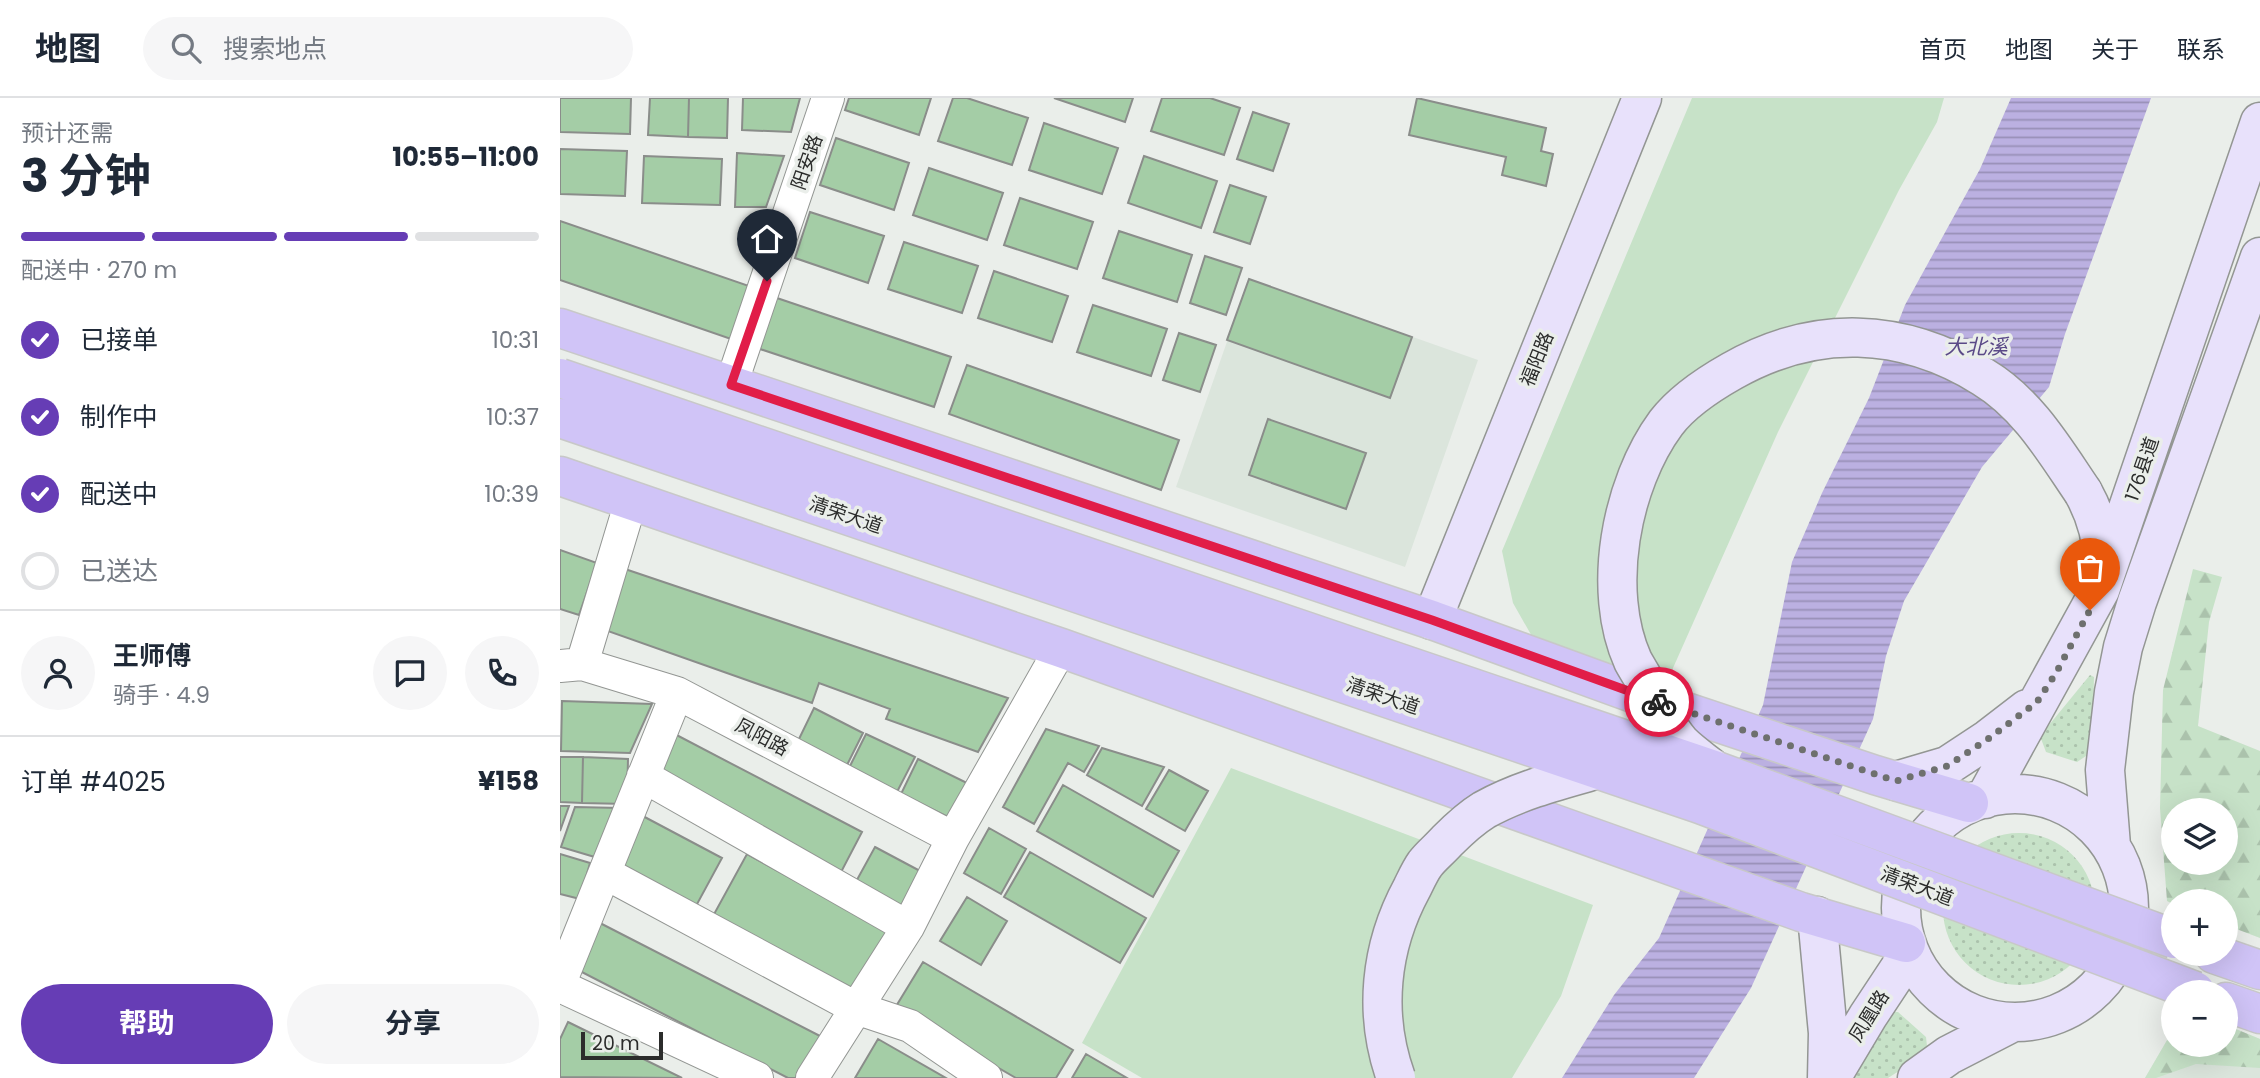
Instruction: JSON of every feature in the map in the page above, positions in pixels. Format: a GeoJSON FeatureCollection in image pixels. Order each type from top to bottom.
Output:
{"type":"FeatureCollection","features":[{"type":"Feature","properties":{"kind":"main road"},"geometry":{"type":"LineString","coordinates":[[560,328],[1432,620],[1676,709],[1886,778],[1977,801]]}},
{"type":"Feature","properties":{"kind":"main road","name":"清荣大道"},"geometry":{"type":"LineString","coordinates":[[560,378],[1714,770],[2161,934]]}},
{"type":"Feature","properties":{"kind":"main road","name":"清荣大道"},"geometry":{"type":"LineString","coordinates":[[560,418],[1700,804],[2167,980]]}},
{"type":"Feature","properties":{"kind":"main road"},"geometry":{"type":"LineString","coordinates":[[560,476],[1061,648],[1908,948]]}},
{"type":"Feature","properties":{"kind":"main road"},"geometry":{"type":"LineString","coordinates":[[2238,962],[2260,970]]}},
{"type":"Feature","properties":{"kind":"main road","name":"清荣大道"},"geometry":{"type":"LineString","coordinates":[[2238,1006],[2260,1014]]}},
{"type":"Feature","properties":{"kind":"street","name":"阳安路"},"geometry":{"type":"LineString","coordinates":[[731,385],[828,98]]}},
{"type":"Feature","properties":{"kind":"street","name":"福阳路"},"geometry":{"type":"LineString","coordinates":[[1432,620],[1642,98]]}},
{"type":"Feature","properties":{"kind":"street","name":"176县道"},"geometry":{"type":"LineString","coordinates":[[1977,801],[2056,673],[2100,590],[2260,122]]}},
{"type":"Feature","properties":{"kind":"street"},"geometry":{"type":"LineString","coordinates":[[2111,846],[2105,770],[2114,692],[2123,647],[2260,257]]}},
{"type":"Feature","properties":{"kind":"street"},"geometry":{"type":"LineString","coordinates":[[1714,770],[1682,743],[1665,721],[1633,659],[1623,627],[1618,593],[1619,553],[1631,491],[1667,422],[1716,380],[1754,359],[1783,347],[1809,341],[1879,339],[1914,345],[1985,378],[2039,427],[2095,513],[2103,557],[2100,590]]}},
{"type":"Feature","properties":{"kind":"street"},"geometry":{"type":"LineString","coordinates":[[571,665],[631,501]]}},
{"type":"Feature","properties":{"kind":"street"},"geometry":{"type":"LineString","coordinates":[[824,1074],[856,1009],[908,927],[953,838],[1061,648]]}},
{"type":"Feature","properties":{"kind":"street","name":"凤阳路"},"geometry":{"type":"LineString","coordinates":[[571,665],[677,693],[953,838]]}},
{"type":"Feature","properties":{"kind":"street"},"geometry":{"type":"LineString","coordinates":[[677,693],[560,985],[757,1078]]}},
{"type":"Feature","properties":{"kind":"street"},"geometry":{"type":"LineString","coordinates":[[1886,778],[1947,766],[2037,702]]}},
{"type":"Feature","properties":{"kind":"street"},"geometry":{"type":"LineString","coordinates":[[1396,1078],[1388,1056],[1382,1012],[1383,977],[1388,944],[1400,913],[1425,864],[1481,812],[1521,792],[1599,769]]}},
{"type":"Feature","properties":{"kind":"street"},"geometry":{"type":"LineString","coordinates":[[643,776],[908,927]]}},
{"type":"Feature","properties":{"kind":"street"},"geometry":{"type":"LineString","coordinates":[[2009,793],[2046,797],[2081,813],[2111,846],[2126,875],[2130,913],[2122,950],[2102,983],[2072,1008],[2036,1021],[2004,1023],[1961,1009],[1930,986],[1908,948],[1900,918],[1903,882],[1917,847],[1941,820],[1977,801],[2009,793]]}},
{"type":"Feature","properties":{"kind":"street"},"geometry":{"type":"LineString","coordinates":[[605,873],[856,1009],[910,1026],[986,1078]]}},
{"type":"Feature","properties":{"kind":"street"},"geometry":{"type":"LineString","coordinates":[[1809,914],[1828,1033],[1829,1078]]}},
{"type":"Feature","properties":{"kind":"street","name":"凤凰路"},"geometry":{"type":"LineString","coordinates":[[1829,1078],[1908,948]]}},
{"type":"Feature","properties":{"kind":"street"},"geometry":{"type":"LineString","coordinates":[[1917,1078],[1949,1055],[2013,1022]]}},
{"type":"Feature","properties":{"kind":"shaded area"},"geometry":{"type":"Polygon","coordinates":[[[1249,279],[1478,360],[1405,567],[1176,487],[1249,279]]]}},
{"type":"Feature","properties":{"kind":"shaded area"},"geometry":{"type":"Polygon","coordinates":[[[2238,1030],[2260,1039],[2260,1078],[2145,1078],[2161,1051],[2161,1057],[2238,1057],[2238,1030]]]}},
{"type":"Feature","properties":{"kind":"green space"},"geometry":{"type":"Polygon","coordinates":[[[1692,98],[1944,98],[1937,122],[1899,190],[1778,432],[1661,695],[1538,647],[1513,603],[1502,551],[1692,98]]]}},
{"type":"Feature","properties":{"kind":"green space"},"geometry":{"type":"Polygon","coordinates":[[[2193,569],[2222,577],[2209,622],[2198,726],[2260,751],[2260,938],[2238,930],[2238,889],[2166,889],[2165,875],[2238,875],[2238,798],[2161,798],[2161,821],[2160,808],[2163,690],[2193,569]]]}},
{"type":"Feature","properties":{"kind":"green space"},"geometry":{"type":"Polygon","coordinates":[[[2090,675],[2094,677],[2092,752],[2077,762],[2046,752],[2040,736],[2090,675]]]}},
{"type":"Feature","properties":{"kind":"green space"},"geometry":{"type":"Polygon","coordinates":[[[1231,768],[1593,905],[1561,996],[1512,1078],[1142,1078],[1082,1043],[1231,768]]]}},
{"type":"Feature","properties":{"kind":"green space"},"geometry":{"type":"Polygon","coordinates":[[[2019,833],[2048,838],[2073,855],[2090,880],[2095,909],[2090,938],[2073,963],[2048,980],[2019,985],[1990,980],[1965,963],[1948,938],[1943,909],[1948,880],[1965,855],[1990,838],[2019,833]]]}},
{"type":"Feature","properties":{"kind":"green space"},"geometry":{"type":"Polygon","coordinates":[[[1889,1012],[1898,1012],[1926,1037],[1924,1055],[1888,1078],[1850,1078],[1889,1012]]]}},
{"type":"Feature","properties":{"kind":"green space"},"geometry":{"type":"Polygon","coordinates":[[[2238,1030],[2260,1039],[2260,1068],[2196,1064],[2156,1078],[2145,1078],[2161,1051],[2161,1057],[2238,1057],[2238,1030]]]}},
{"type":"Feature","properties":{"kind":"water","name":"大北溪"},"geometry":{"type":"Polygon","coordinates":[[[2011,98],[2151,98],[2065,334],[2049,387],[1982,467],[1904,601],[1886,656],[1873,719],[1751,988],[1694,1078],[1562,1078],[1614,995],[1659,938],[1763,705],[1792,562],[1822,493],[1869,398],[1905,305],[1980,169],[2011,98]]]}},
{"type":"Feature","properties":{"kind":"building"},"geometry":{"type":"Polygon","coordinates":[[[560,98],[631,98],[630,134],[560,132],[560,98]]]}},
{"type":"Feature","properties":{"kind":"building"},"geometry":{"type":"Polygon","coordinates":[[[650,98],[689,98],[688,137],[648,135],[650,98]]]}},
{"type":"Feature","properties":{"kind":"building"},"geometry":{"type":"Polygon","coordinates":[[[689,98],[728,98],[727,138],[688,137],[689,98]]]}},
{"type":"Feature","properties":{"kind":"building"},"geometry":{"type":"Polygon","coordinates":[[[743,98],[800,98],[791,132],[742,130],[743,98]]]}},
{"type":"Feature","properties":{"kind":"building"},"geometry":{"type":"Polygon","coordinates":[[[849,98],[931,98],[919,135],[845,110],[849,98]]]}},
{"type":"Feature","properties":{"kind":"building"},"geometry":{"type":"Polygon","coordinates":[[[953,98],[967,98],[1028,118],[1012,165],[938,141],[953,98]]]}},
{"type":"Feature","properties":{"kind":"building"},"geometry":{"type":"Polygon","coordinates":[[[1054,98],[1133,98],[1125,122],[1054,98]]]}},
{"type":"Feature","properties":{"kind":"building"},"geometry":{"type":"Polygon","coordinates":[[[1162,98],[1210,98],[1240,108],[1224,155],[1151,131],[1162,98]]]}},
{"type":"Feature","properties":{"kind":"building"},"geometry":{"type":"Polygon","coordinates":[[[1417,98],[1546,128],[1541,151],[1553,154],[1546,186],[1502,175],[1506,157],[1409,135],[1417,98]]]}},
{"type":"Feature","properties":{"kind":"building"},"geometry":{"type":"Polygon","coordinates":[[[1253,112],[1289,124],[1273,171],[1237,159],[1253,112]]]}},
{"type":"Feature","properties":{"kind":"building"},"geometry":{"type":"Polygon","coordinates":[[[1044,123],[1118,148],[1102,194],[1029,170],[1044,123]]]}},
{"type":"Feature","properties":{"kind":"building"},"geometry":{"type":"Polygon","coordinates":[[[836,138],[909,163],[894,210],[820,185],[836,138]]]}},
{"type":"Feature","properties":{"kind":"building"},"geometry":{"type":"Polygon","coordinates":[[[560,149],[627,151],[625,196],[560,194],[560,149]]]}},
{"type":"Feature","properties":{"kind":"building"},"geometry":{"type":"Polygon","coordinates":[[[737,153],[784,156],[766,207],[735,207],[737,153]]]}},
{"type":"Feature","properties":{"kind":"building"},"geometry":{"type":"Polygon","coordinates":[[[644,156],[722,159],[720,205],[642,203],[644,156]]]}},
{"type":"Feature","properties":{"kind":"building"},"geometry":{"type":"Polygon","coordinates":[[[1144,156],[1217,181],[1201,228],[1128,203],[1144,156]]]}},
{"type":"Feature","properties":{"kind":"building"},"geometry":{"type":"Polygon","coordinates":[[[929,168],[1003,193],[987,240],[913,215],[929,168]]]}},
{"type":"Feature","properties":{"kind":"building"},"geometry":{"type":"Polygon","coordinates":[[[1230,185],[1266,197],[1250,244],[1214,232],[1230,185]]]}},
{"type":"Feature","properties":{"kind":"building"},"geometry":{"type":"Polygon","coordinates":[[[1020,198],[1093,222],[1077,269],[1004,245],[1020,198]]]}},
{"type":"Feature","properties":{"kind":"building"},"geometry":{"type":"Polygon","coordinates":[[[810,212],[884,236],[868,283],[795,258],[810,212]]]}},
{"type":"Feature","properties":{"kind":"building"},"geometry":{"type":"Polygon","coordinates":[[[560,221],[749,286],[731,339],[560,280],[560,221]]]}},
{"type":"Feature","properties":{"kind":"building"},"geometry":{"type":"Polygon","coordinates":[[[1119,231],[1192,255],[1177,302],[1103,278],[1119,231]]]}},
{"type":"Feature","properties":{"kind":"building"},"geometry":{"type":"Polygon","coordinates":[[[904,242],[978,266],[962,313],[888,289],[904,242]]]}},
{"type":"Feature","properties":{"kind":"building"},"geometry":{"type":"Polygon","coordinates":[[[1205,256],[1242,268],[1226,315],[1190,303],[1205,256]]]}},
{"type":"Feature","properties":{"kind":"building"},"geometry":{"type":"Polygon","coordinates":[[[994,271],[1068,296],[1052,342],[978,318],[994,271]]]}},
{"type":"Feature","properties":{"kind":"building"},"geometry":{"type":"Polygon","coordinates":[[[1249,279],[1412,337],[1390,398],[1227,340],[1249,279]]]}},
{"type":"Feature","properties":{"kind":"building"},"geometry":{"type":"Polygon","coordinates":[[[771,296],[951,357],[934,407],[754,347],[771,296]]]}},
{"type":"Feature","properties":{"kind":"building"},"geometry":{"type":"Polygon","coordinates":[[[1093,305],[1167,329],[1151,376],[1077,352],[1093,305]]]}},
{"type":"Feature","properties":{"kind":"building"},"geometry":{"type":"Polygon","coordinates":[[[1179,333],[1216,345],[1200,392],[1163,380],[1179,333]]]}},
{"type":"Feature","properties":{"kind":"building"},"geometry":{"type":"Polygon","coordinates":[[[967,365],[1179,440],[1161,490],[949,414],[967,365]]]}},
{"type":"Feature","properties":{"kind":"building"},"geometry":{"type":"Polygon","coordinates":[[[1268,419],[1366,453],[1346,509],[1249,475],[1268,419]]]}},
{"type":"Feature","properties":{"kind":"building"},"geometry":{"type":"Polygon","coordinates":[[[560,550],[597,563],[579,615],[560,609],[560,550]]]}},
{"type":"Feature","properties":{"kind":"building"},"geometry":{"type":"Polygon","coordinates":[[[622,568],[1008,698],[978,752],[886,719],[890,709],[819,683],[812,703],[602,629],[622,568]]]}},
{"type":"Feature","properties":{"kind":"building"},"geometry":{"type":"Polygon","coordinates":[[[562,701],[652,704],[630,753],[561,751],[562,701]]]}},
{"type":"Feature","properties":{"kind":"building"},"geometry":{"type":"Polygon","coordinates":[[[814,708],[863,733],[846,767],[797,743],[814,708]]]}},
{"type":"Feature","properties":{"kind":"building"},"geometry":{"type":"Polygon","coordinates":[[[1046,729],[1099,746],[1084,772],[1068,763],[1034,824],[1003,807],[1046,729]]]}},
{"type":"Feature","properties":{"kind":"building"},"geometry":{"type":"Polygon","coordinates":[[[667,730],[862,832],[839,876],[651,779],[667,730]]]}},
{"type":"Feature","properties":{"kind":"building"},"geometry":{"type":"Polygon","coordinates":[[[866,734],[915,757],[897,792],[849,768],[866,734]]]}},
{"type":"Feature","properties":{"kind":"building"},"geometry":{"type":"Polygon","coordinates":[[[1102,748],[1164,767],[1142,806],[1087,775],[1102,748]]]}},
{"type":"Feature","properties":{"kind":"building"},"geometry":{"type":"Polygon","coordinates":[[[560,757],[583,757],[582,803],[560,802],[560,757]]]}},
{"type":"Feature","properties":{"kind":"building"},"geometry":{"type":"Polygon","coordinates":[[[583,757],[628,759],[627,804],[582,803],[583,757]]]}},
{"type":"Feature","properties":{"kind":"building"},"geometry":{"type":"Polygon","coordinates":[[[918,759],[967,783],[950,818],[901,794],[918,759]]]}},
{"type":"Feature","properties":{"kind":"building"},"geometry":{"type":"Polygon","coordinates":[[[1169,770],[1208,791],[1185,831],[1146,809],[1169,770]]]}},
{"type":"Feature","properties":{"kind":"building"},"geometry":{"type":"Polygon","coordinates":[[[1063,785],[1179,851],[1153,897],[1037,831],[1063,785]]]}},
{"type":"Feature","properties":{"kind":"building"},"geometry":{"type":"Polygon","coordinates":[[[560,806],[569,806],[560,831],[560,806]]]}},
{"type":"Feature","properties":{"kind":"building"},"geometry":{"type":"Polygon","coordinates":[[[575,807],[621,808],[598,858],[561,847],[575,807]]]}},
{"type":"Feature","properties":{"kind":"building"},"geometry":{"type":"Polygon","coordinates":[[[639,814],[722,858],[696,906],[614,861],[639,814]]]}},
{"type":"Feature","properties":{"kind":"building"},"geometry":{"type":"Polygon","coordinates":[[[989,828],[1026,849],[1001,894],[964,873],[989,828]]]}},
{"type":"Feature","properties":{"kind":"building"},"geometry":{"type":"Polygon","coordinates":[[[875,847],[922,872],[901,912],[853,887],[875,847]]]}},
{"type":"Feature","properties":{"kind":"building"},"geometry":{"type":"Polygon","coordinates":[[[1030,852],[1146,918],[1120,963],[1004,897],[1030,852]]]}},
{"type":"Feature","properties":{"kind":"building"},"geometry":{"type":"Polygon","coordinates":[[[560,854],[590,863],[580,899],[560,894],[560,854]]]}},
{"type":"Feature","properties":{"kind":"building"},"geometry":{"type":"Polygon","coordinates":[[[747,854],[889,932],[855,994],[713,916],[747,854]]]}},
{"type":"Feature","properties":{"kind":"building"},"geometry":{"type":"Polygon","coordinates":[[[967,897],[1007,921],[981,965],[940,941],[967,897]]]}},
{"type":"Feature","properties":{"kind":"building"},"geometry":{"type":"Polygon","coordinates":[[[598,922],[820,1036],[798,1078],[788,1078],[574,968],[598,922]]]}},
{"type":"Feature","properties":{"kind":"building"},"geometry":{"type":"Polygon","coordinates":[[[923,962],[1073,1050],[1056,1078],[1016,1078],[895,1008],[923,962]]]}},
{"type":"Feature","properties":{"kind":"building"},"geometry":{"type":"Polygon","coordinates":[[[568,1022],[682,1078],[560,1077],[560,1039],[568,1022]]]}},
{"type":"Feature","properties":{"kind":"building"},"geometry":{"type":"Polygon","coordinates":[[[878,1039],[946,1078],[855,1078],[878,1039]]]}},
{"type":"Feature","properties":{"kind":"building"},"geometry":{"type":"Polygon","coordinates":[[[1086,1054],[1127,1078],[1072,1078],[1086,1054]]]}},
{"type":"Feature","properties":{"kind":"way so far"},"geometry":{"type":"LineString","coordinates":[[1659,702],[1896,781],[1947,766],[2037,702],[2090,610]]}},
{"type":"Feature","properties":{"kind":"route"},"geometry":{"type":"LineString","coordinates":[[767,281],[731,385],[1432,620],[1659,702]]}}]}
